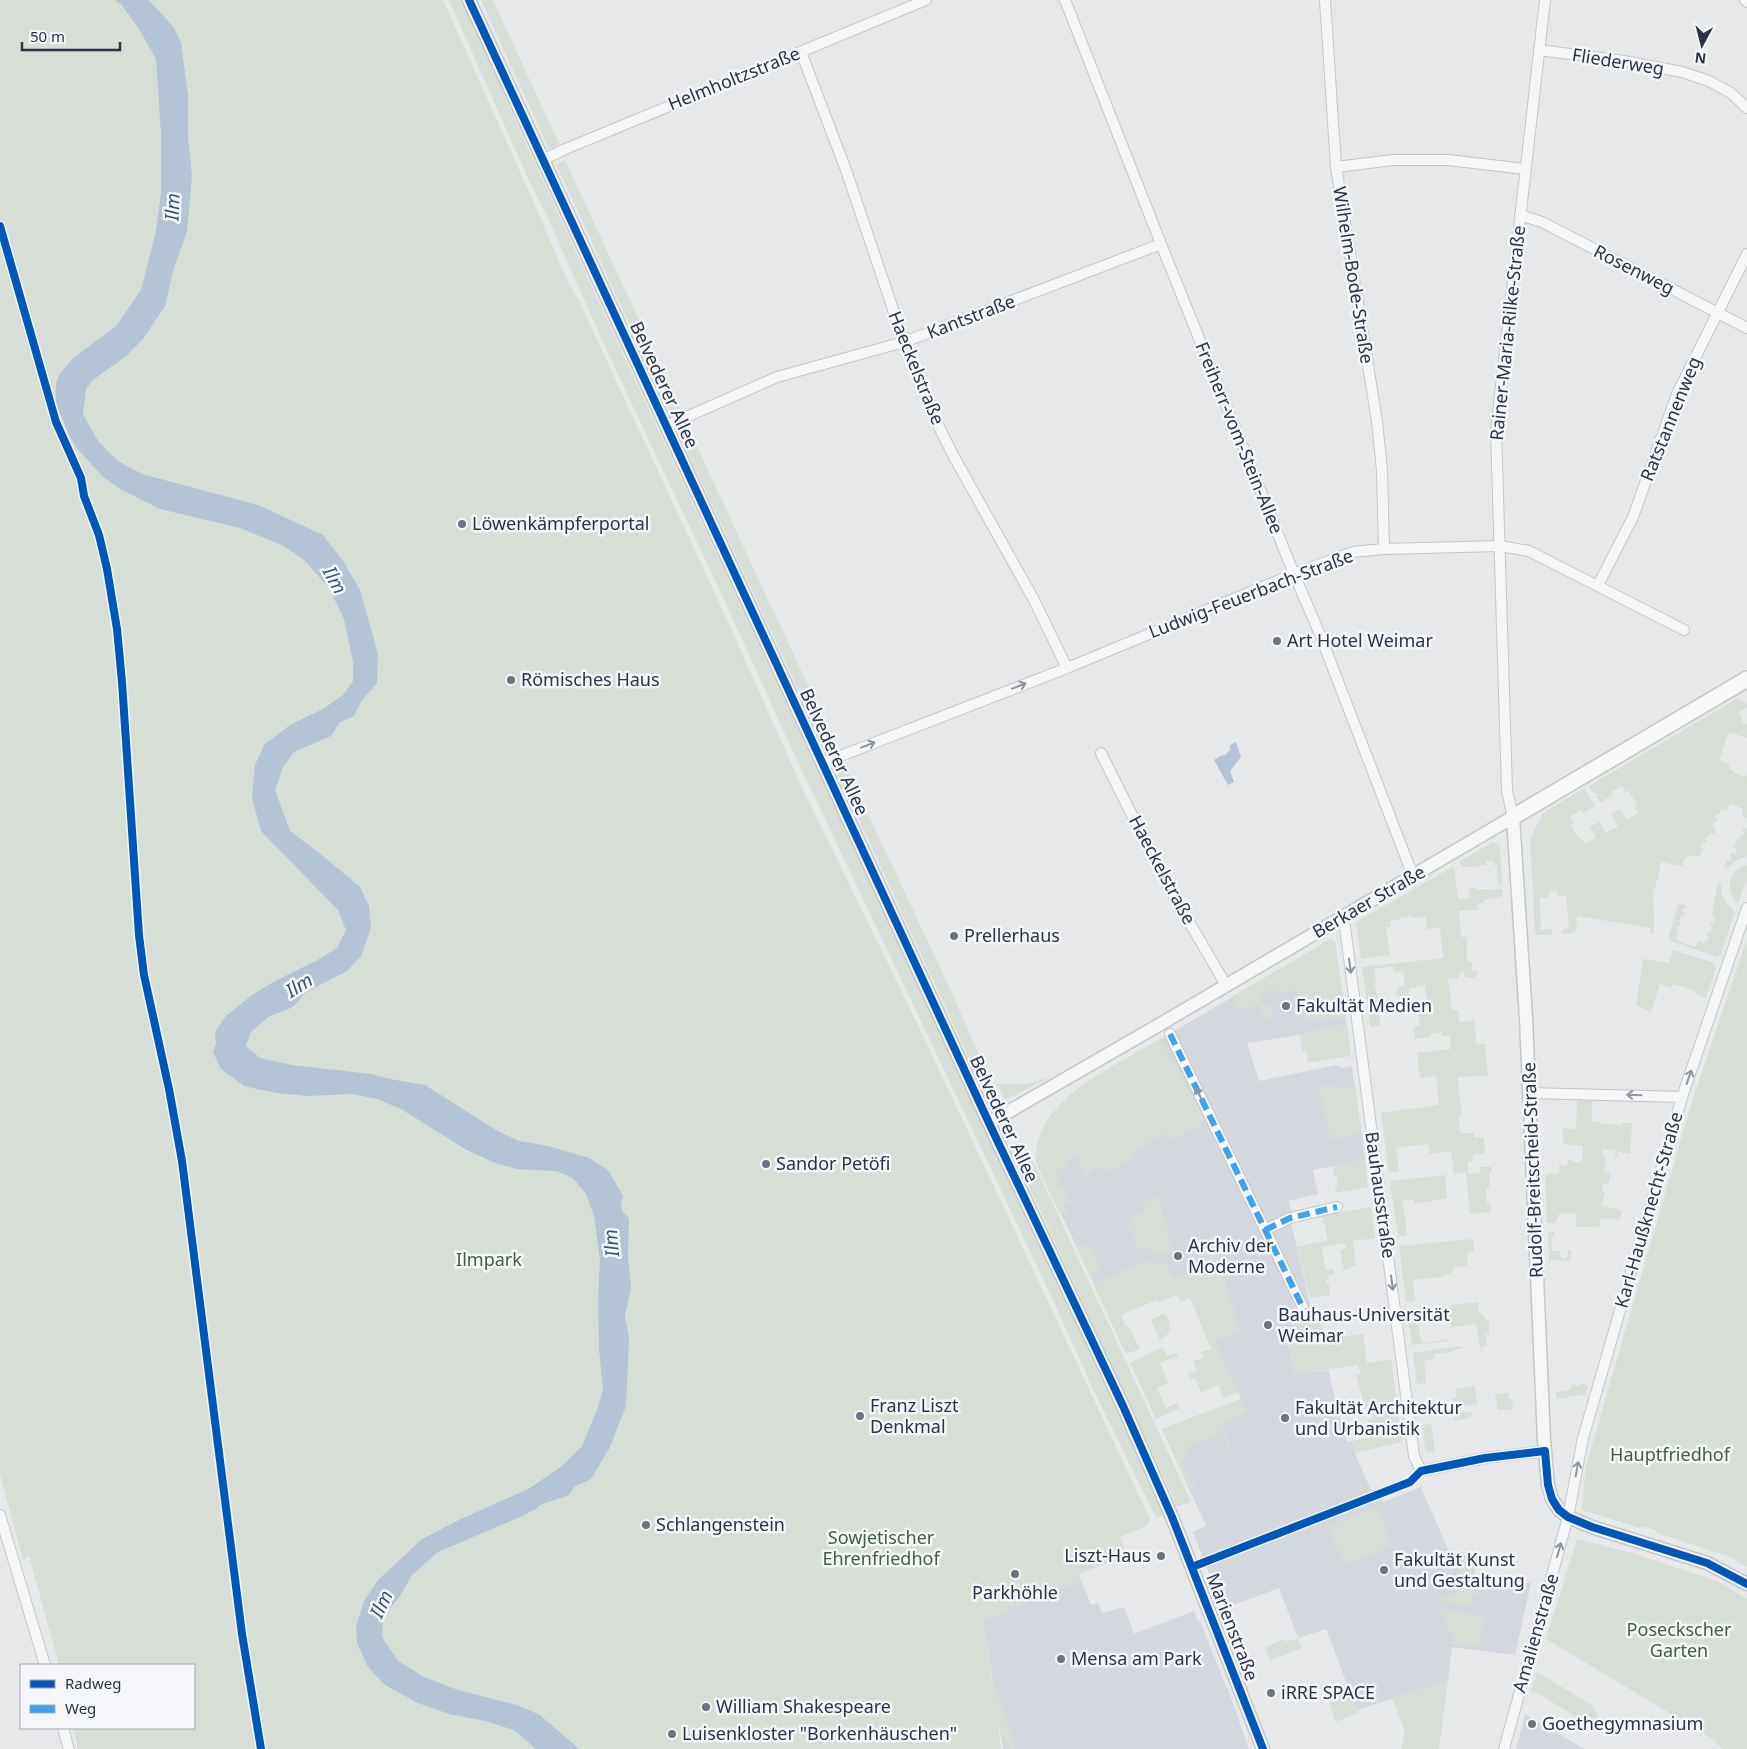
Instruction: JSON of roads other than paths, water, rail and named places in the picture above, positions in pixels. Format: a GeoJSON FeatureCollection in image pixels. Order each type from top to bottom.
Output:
{"type":"FeatureCollection","features":[{"type":"Feature","properties":{"kind":"main road","name":"Berkaer Straße"},"geometry":{"type":"LineString","coordinates":[[1513,816],[1747,679]]}},
{"type":"Feature","properties":{"kind":"street","name":"Belvederer Allee"},"geometry":{"type":"LineString","coordinates":[[469,0],[989,1123],[1123,1406],[1172,1516]]}},
{"type":"Feature","properties":{"kind":"street","name":"Helmholtzstraße"},"geometry":{"type":"LineString","coordinates":[[543,160],[580,142],[926,0]]}},
{"type":"Feature","properties":{"kind":"street","name":"Freiherr-vom-Stein-Allee"},"geometry":{"type":"LineString","coordinates":[[1065,0],[1161,244],[1319,632],[1413,876]]}},
{"type":"Feature","properties":{"kind":"street","name":"Wilhelm-Bode-Straße"},"geometry":{"type":"LineString","coordinates":[[1325,0],[1336,167],[1377,421],[1382,470],[1384,549]]}},
{"type":"Feature","properties":{"kind":"street","name":"Rainer-Maria-Rilke-Straße"},"geometry":{"type":"LineString","coordinates":[[1513,816],[1507,773],[1496,430],[1545,0]]}},
{"type":"Feature","properties":{"kind":"street","name":"Fliederweg"},"geometry":{"type":"LineString","coordinates":[[1539,50],[1624,61],[1682,72],[1709,81],[1731,93],[1747,108]]}},
{"type":"Feature","properties":{"kind":"street","name":"Haeckelstraße"},"geometry":{"type":"LineString","coordinates":[[801,52],[846,170],[904,342],[935,419],[1034,600],[1067,668]]}},
{"type":"Feature","properties":{"kind":"street"},"geometry":{"type":"LineString","coordinates":[[1336,167],[1393,160],[1448,160],[1525,169]]}},
{"type":"Feature","properties":{"kind":"street","name":"Rosenweg"},"geometry":{"type":"LineString","coordinates":[[1520,215],[1542,222],[1747,328]]}},
{"type":"Feature","properties":{"kind":"street","name":"Kantstraße"},"geometry":{"type":"LineString","coordinates":[[666,426],[777,377],[904,342],[1161,244]]}},
{"type":"Feature","properties":{"kind":"street","name":"Ratstannenweg"},"geometry":{"type":"LineString","coordinates":[[1598,585],[1633,517],[1676,394],[1747,254]]}},
{"type":"Feature","properties":{"kind":"street","name":"Ludwig-Feuerbach-Straße"},"geometry":{"type":"LineString","coordinates":[[823,764],[1067,668],[1294,574],[1354,552],[1384,549],[1500,546],[1529,551],[1684,630]]}},
{"type":"Feature","properties":{"kind":"street","name":"Haeckelstraße"},"geometry":{"type":"LineString","coordinates":[[1101,753],[1162,875],[1226,985]]}},
{"type":"Feature","properties":{"kind":"street","name":"Berkaer Straße"},"geometry":{"type":"LineString","coordinates":[[989,1123],[1513,816]]}},
{"type":"Feature","properties":{"kind":"street","name":"Rudolf-Breitscheid-Straße"},"geometry":{"type":"LineString","coordinates":[[1513,816],[1529,1093],[1545,1451],[1548,1485],[1552,1499],[1559,1510],[1568,1517]]}},
{"type":"Feature","properties":{"kind":"street","name":"Karl-Haußknecht-Straße"},"geometry":{"type":"LineString","coordinates":[[1568,1517],[1582,1442],[1682,1097],[1747,908]]}},
{"type":"Feature","properties":{"kind":"street","name":"Bauhausstraße"},"geometry":{"type":"LineString","coordinates":[[1339,919],[1345,927],[1414,1456],[1421,1471],[1485,1458],[1545,1451]]}},
{"type":"Feature","properties":{"kind":"street"},"geometry":{"type":"LineString","coordinates":[[1170,1034],[1304,1310]]}},
{"type":"Feature","properties":{"kind":"street"},"geometry":{"type":"LineString","coordinates":[[1529,1093],[1682,1097]]}},
{"type":"Feature","properties":{"kind":"street"},"geometry":{"type":"LineString","coordinates":[[1265,1230],[1290,1218],[1337,1207]]}},
{"type":"Feature","properties":{"kind":"street"},"geometry":{"type":"LineString","coordinates":[[0,1515],[45,1664]]}},
{"type":"Feature","properties":{"kind":"street","name":"Marienstraße"},"geometry":{"type":"LineString","coordinates":[[1172,1516],[1263,1749]]}},
{"type":"Feature","properties":{"kind":"street"},"geometry":{"type":"LineString","coordinates":[[1568,1517],[1592,1527],[1707,1563],[1747,1584]]}},
{"type":"Feature","properties":{"kind":"street","name":"Amalienstraße"},"geometry":{"type":"LineString","coordinates":[[1504,1749],[1568,1517]]}},
{"type":"Feature","properties":{"kind":"street"},"geometry":{"type":"LineString","coordinates":[[63,1729],[69,1749]]}},
{"type":"Feature","properties":{"kind":"water","name":"Ilm"},"geometry":{"type":"Polygon","coordinates":[[[115,0],[148,0],[174,28],[181,43],[188,95],[188,137],[192,176],[187,232],[174,267],[165,306],[143,339],[125,357],[94,379],[86,389],[83,414],[98,441],[118,461],[142,474],[258,505],[323,535],[343,561],[360,590],[378,654],[377,683],[362,700],[354,716],[340,722],[331,736],[294,752],[283,767],[275,790],[290,831],[360,887],[369,906],[371,928],[361,956],[347,971],[306,992],[293,1007],[268,1017],[251,1032],[246,1046],[260,1058],[292,1065],[371,1074],[425,1085],[496,1130],[519,1141],[548,1146],[589,1158],[608,1170],[623,1196],[622,1211],[629,1218],[628,1256],[631,1288],[625,1316],[629,1337],[626,1406],[610,1447],[591,1479],[574,1487],[569,1495],[540,1505],[520,1517],[438,1552],[412,1575],[400,1596],[383,1617],[382,1637],[398,1661],[424,1677],[458,1690],[517,1705],[540,1715],[579,1749],[536,1749],[514,1730],[485,1721],[449,1714],[418,1703],[385,1685],[368,1667],[357,1643],[356,1626],[364,1601],[378,1580],[422,1539],[530,1488],[562,1466],[582,1446],[597,1410],[603,1389],[599,1349],[598,1297],[600,1259],[594,1216],[586,1194],[573,1178],[556,1171],[517,1169],[495,1163],[465,1149],[401,1109],[377,1099],[353,1094],[307,1096],[276,1093],[244,1086],[221,1069],[213,1052],[216,1044],[215,1032],[226,1016],[252,995],[337,948],[346,930],[338,910],[261,831],[252,798],[255,765],[264,745],[290,725],[323,709],[343,695],[353,681],[353,662],[344,619],[329,588],[304,560],[284,546],[240,528],[160,509],[122,490],[103,477],[76,447],[56,403],[56,384],[60,374],[72,359],[116,326],[141,290],[156,231],[161,193],[161,134],[156,59],[139,29],[121,4],[115,0]]]}},
{"type":"Feature","properties":{"kind":"water"},"geometry":{"type":"Polygon","coordinates":[[[1236,742],[1241,757],[1230,771],[1234,782],[1228,785],[1214,760],[1222,755],[1224,756],[1230,750],[1230,745],[1236,742]]]}},
{"type":"Feature","properties":{"kind":"place","name":"Löwenkämpferportal"},"geometry":{"type":"Point","coordinates":[462,524]}},
{"type":"Feature","properties":{"kind":"place","name":"Art Hotel Weimar"},"geometry":{"type":"Point","coordinates":[1277,641]}},
{"type":"Feature","properties":{"kind":"place","name":"Römisches Haus"},"geometry":{"type":"Point","coordinates":[511,680]}},
{"type":"Feature","properties":{"kind":"place","name":"Prellerhaus"},"geometry":{"type":"Point","coordinates":[954,936]}},
{"type":"Feature","properties":{"kind":"place","name":"Fakultät Medien"},"geometry":{"type":"Point","coordinates":[1286,1006]}},
{"type":"Feature","properties":{"kind":"place","name":"Sandor Petöfi"},"geometry":{"type":"Point","coordinates":[766,1164]}},
{"type":"Feature","properties":{"kind":"place","name":"Archiv der Moderne"},"geometry":{"type":"Point","coordinates":[1178,1256]}},
{"type":"Feature","properties":{"kind":"place","name":"Bauhaus-Universität Weimar"},"geometry":{"type":"Point","coordinates":[1268,1325]}},
{"type":"Feature","properties":{"kind":"place","name":"Franz Liszt Denkmal"},"geometry":{"type":"Point","coordinates":[860,1416]}},
{"type":"Feature","properties":{"kind":"place","name":"Fakultät Architektur und Urbanistik"},"geometry":{"type":"Point","coordinates":[1285,1418]}},
{"type":"Feature","properties":{"kind":"place","name":"Schlangenstein"},"geometry":{"type":"Point","coordinates":[646,1525]}},
{"type":"Feature","properties":{"kind":"place","name":"Liszt-Haus"},"geometry":{"type":"Point","coordinates":[1161,1556]}},
{"type":"Feature","properties":{"kind":"place","name":"Fakultät Kunst und Gestaltung"},"geometry":{"type":"Point","coordinates":[1384,1570]}},
{"type":"Feature","properties":{"kind":"place","name":"Parkhöhle"},"geometry":{"type":"Point","coordinates":[1015,1574]}},
{"type":"Feature","properties":{"kind":"place","name":"Mensa am Park"},"geometry":{"type":"Point","coordinates":[1061,1659]}},
{"type":"Feature","properties":{"kind":"place","name":"iRRE SPACE"},"geometry":{"type":"Point","coordinates":[1271,1693]}},
{"type":"Feature","properties":{"kind":"place","name":"William Shakespeare"},"geometry":{"type":"Point","coordinates":[706,1707]}},
{"type":"Feature","properties":{"kind":"place","name":"Goethegymnasium"},"geometry":{"type":"Point","coordinates":[1532,1724]}},
{"type":"Feature","properties":{"kind":"place","name":"Luisenkloster \"Borkenhäuschen\""},"geometry":{"type":"Point","coordinates":[672,1734]}},
{"type":"Feature","properties":{"kind":"park label","name":"Ilmpark"},"geometry":{"type":"Point","coordinates":[489,1260]}},
{"type":"Feature","properties":{"kind":"park label","name":"Hauptfriedhof"},"geometry":{"type":"Point","coordinates":[1670,1455]}},
{"type":"Feature","properties":{"kind":"park label","name":"Sowjetischer Ehrenfriedhof"},"geometry":{"type":"Point","coordinates":[881,1548]}},
{"type":"Feature","properties":{"kind":"park label","name":"Poseckscher Garten"},"geometry":{"type":"Point","coordinates":[1679,1640]}}]}
